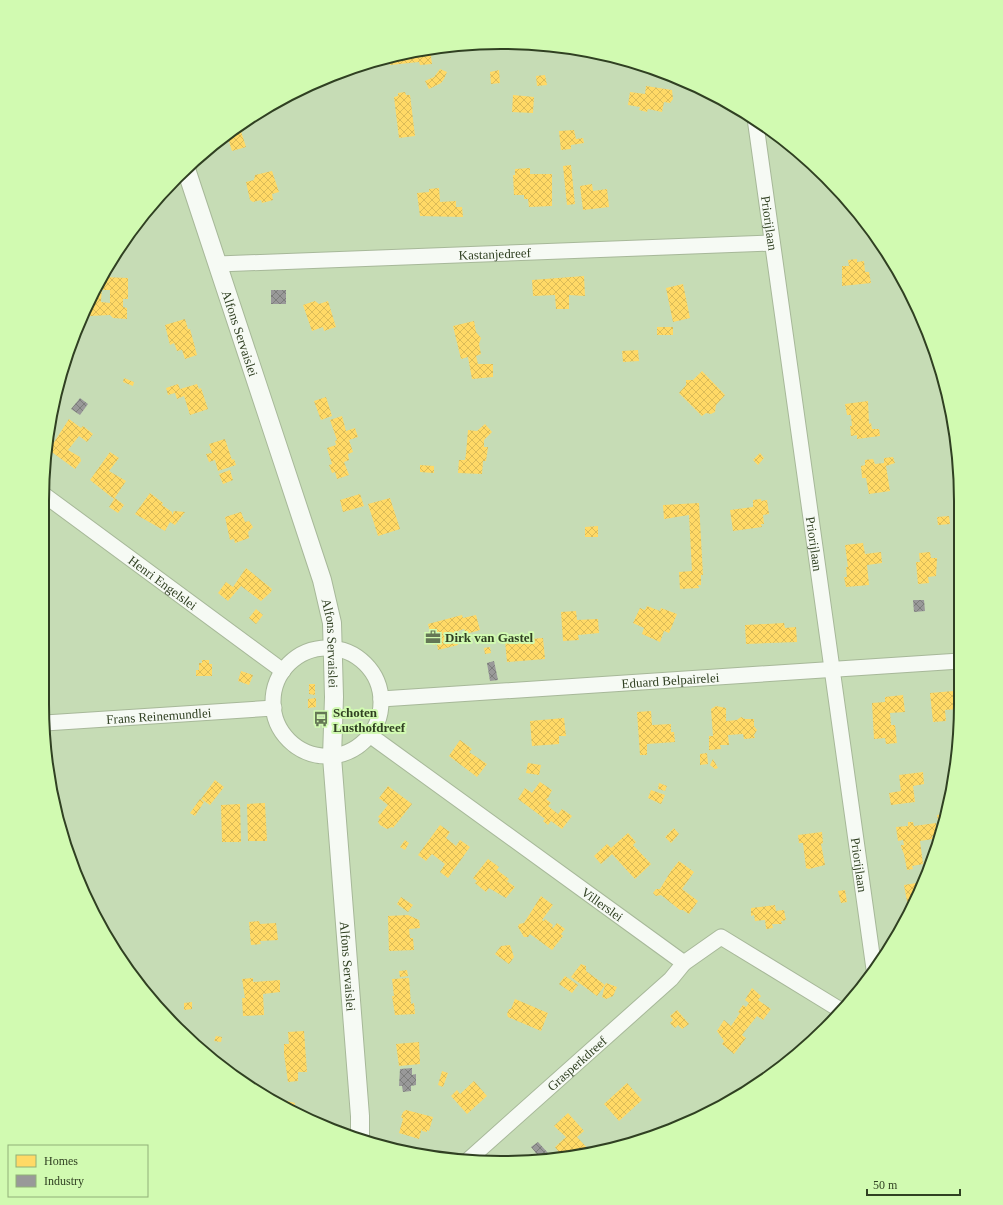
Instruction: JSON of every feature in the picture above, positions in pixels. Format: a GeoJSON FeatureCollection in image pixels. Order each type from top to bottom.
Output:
{"type":"FeatureCollection","features":[{"type":"Feature","properties":{"kind":"street","name":"Priorijlaan"},"geometry":{"type":"LineString","coordinates":[[756,127],[873,962]]}},
{"type":"Feature","properties":{"kind":"street","name":"Alfons Servaislei"},"geometry":{"type":"LineString","coordinates":[[188,176],[322,580],[332,623],[334,698],[332,756],[360,1116],[360,1133]]}},
{"type":"Feature","properties":{"kind":"street","name":"Kastanjedreef"},"geometry":{"type":"LineString","coordinates":[[218,264],[772,243]]}},
{"type":"Feature","properties":{"kind":"street","name":"Henri Engelslei"},"geometry":{"type":"LineString","coordinates":[[49,499],[283,671]]}},
{"type":"Feature","properties":{"kind":"street"},"geometry":{"type":"LineString","coordinates":[[322,649],[333,649],[346,652],[357,657],[367,665],[379,686],[381,699],[379,719],[371,736],[359,747],[346,754],[318,756],[304,752],[283,734],[277,721],[274,708],[275,688],[283,671],[292,662],[306,653],[322,649]]}},
{"type":"Feature","properties":{"kind":"street","name":"Eduard Belpairelei"},"geometry":{"type":"LineString","coordinates":[[381,699],[954,661]]}},
{"type":"Feature","properties":{"kind":"street","name":"Frans Reinemundlei"},"geometry":{"type":"LineString","coordinates":[[50,722],[274,708]]}},
{"type":"Feature","properties":{"kind":"street","name":"Villerslei"},"geometry":{"type":"LineString","coordinates":[[371,736],[684,963]]}},
{"type":"Feature","properties":{"kind":"street"},"geometry":{"type":"LineString","coordinates":[[684,963],[721,937],[836,1008]]}},
{"type":"Feature","properties":{"kind":"street","name":"Grasperkdreef"},"geometry":{"type":"LineString","coordinates":[[474,1155],[671,979],[684,963]]}},
{"type":"Feature","properties":{"kind":"building: Homes"},"geometry":{"type":"Polygon","coordinates":[[[431,55],[432,64],[420,65],[419,62],[390,65],[390,63],[431,55]]]}},
{"type":"Feature","properties":{"kind":"building: Homes"},"geometry":{"type":"Polygon","coordinates":[[[440,69],[447,72],[444,79],[441,83],[429,89],[425,81],[434,77],[440,69]]]}},
{"type":"Feature","properties":{"kind":"building: Homes"},"geometry":{"type":"Polygon","coordinates":[[[499,70],[500,83],[491,84],[490,72],[499,70]]]}},
{"type":"Feature","properties":{"kind":"building: Homes"},"geometry":{"type":"Polygon","coordinates":[[[545,75],[547,85],[537,86],[536,76],[545,75]]]}},
{"type":"Feature","properties":{"kind":"building: Homes"},"geometry":{"type":"Polygon","coordinates":[[[646,86],[672,90],[673,99],[670,103],[664,102],[662,112],[648,109],[647,112],[639,110],[640,107],[628,105],[630,92],[645,94],[646,86]]]}},
{"type":"Feature","properties":{"kind":"building: Homes"},"geometry":{"type":"Polygon","coordinates":[[[405,92],[406,95],[410,95],[415,136],[399,138],[394,97],[398,96],[398,93],[405,92]]]}},
{"type":"Feature","properties":{"kind":"building: Homes"},"geometry":{"type":"Polygon","coordinates":[[[513,95],[534,97],[533,113],[512,112],[513,95]]]}},
{"type":"Feature","properties":{"kind":"building: Homes"},"geometry":{"type":"Polygon","coordinates":[[[574,130],[576,139],[583,138],[584,143],[571,145],[571,149],[561,150],[559,131],[574,130]]]}},
{"type":"Feature","properties":{"kind":"building: Homes"},"geometry":{"type":"Polygon","coordinates":[[[241,132],[246,147],[232,151],[229,141],[241,132]]]}},
{"type":"Feature","properties":{"kind":"building: Homes"},"geometry":{"type":"Polygon","coordinates":[[[571,165],[575,204],[567,205],[563,166],[571,165]]]}},
{"type":"Feature","properties":{"kind":"building: Homes"},"geometry":{"type":"Polygon","coordinates":[[[530,168],[530,174],[552,174],[552,206],[529,207],[528,199],[524,199],[524,195],[514,195],[513,175],[515,175],[515,169],[530,168]]]}},
{"type":"Feature","properties":{"kind":"building: Homes"},"geometry":{"type":"Polygon","coordinates":[[[272,171],[279,192],[272,194],[273,200],[262,203],[261,200],[253,202],[250,200],[246,182],[254,180],[255,175],[272,171]]]}},
{"type":"Feature","properties":{"kind":"building: Homes"},"geometry":{"type":"Polygon","coordinates":[[[592,184],[593,191],[607,189],[609,207],[583,210],[580,186],[592,184]]]}},
{"type":"Feature","properties":{"kind":"building: Homes"},"geometry":{"type":"Polygon","coordinates":[[[439,188],[440,202],[456,201],[456,207],[462,207],[463,217],[420,216],[417,193],[429,192],[429,189],[439,188]]]}},
{"type":"Feature","properties":{"kind":"building: Homes"},"geometry":{"type":"Polygon","coordinates":[[[857,259],[857,262],[864,261],[865,272],[869,272],[871,283],[842,286],[842,266],[849,266],[848,260],[857,259]]]}},
{"type":"Feature","properties":{"kind":"building: Homes"},"geometry":{"type":"Polygon","coordinates":[[[584,276],[585,296],[569,295],[569,309],[556,309],[555,295],[533,296],[532,280],[584,276]]]}},
{"type":"Feature","properties":{"kind":"building: Homes"},"geometry":{"type":"Polygon","coordinates":[[[109,277],[128,278],[128,299],[123,299],[123,307],[127,308],[127,319],[113,318],[110,315],[90,316],[102,290],[101,302],[110,303],[110,290],[103,290],[109,277]]]}},
{"type":"Feature","properties":{"kind":"building: Homes"},"geometry":{"type":"Polygon","coordinates":[[[683,284],[690,318],[673,322],[666,288],[683,284]]]}},
{"type":"Feature","properties":{"kind":"building: Homes"},"geometry":{"type":"Polygon","coordinates":[[[315,301],[319,304],[328,301],[336,327],[324,331],[323,327],[312,331],[303,305],[315,301]]]}},
{"type":"Feature","properties":{"kind":"building: Homes"},"geometry":{"type":"Polygon","coordinates":[[[185,319],[188,329],[190,329],[197,355],[185,359],[182,350],[177,351],[174,343],[170,345],[165,325],[185,319]]]}},
{"type":"Feature","properties":{"kind":"building: Homes"},"geometry":{"type":"Polygon","coordinates":[[[474,321],[476,332],[481,338],[479,344],[481,354],[476,356],[478,364],[493,364],[493,377],[472,379],[468,357],[461,359],[453,326],[474,321]]]}},
{"type":"Feature","properties":{"kind":"building: Homes"},"geometry":{"type":"Polygon","coordinates":[[[657,327],[673,327],[673,335],[657,335],[657,327]]]}},
{"type":"Feature","properties":{"kind":"building: Homes"},"geometry":{"type":"Polygon","coordinates":[[[638,350],[639,361],[623,362],[622,351],[638,350]]]}},
{"type":"Feature","properties":{"kind":"building: Homes"},"geometry":{"type":"Polygon","coordinates":[[[702,371],[725,395],[716,405],[715,412],[711,414],[706,413],[702,416],[679,393],[686,385],[686,380],[693,380],[702,371]]]}},
{"type":"Feature","properties":{"kind":"building: Homes"},"geometry":{"type":"Polygon","coordinates":[[[124,378],[134,382],[133,386],[123,382],[124,378]]]}},
{"type":"Feature","properties":{"kind":"building: Homes"},"geometry":{"type":"Polygon","coordinates":[[[178,384],[180,389],[197,384],[199,389],[201,388],[208,409],[190,415],[184,396],[177,399],[175,393],[168,395],[166,388],[178,384]]]}},
{"type":"Feature","properties":{"kind":"building: Homes"},"geometry":{"type":"Polygon","coordinates":[[[326,397],[332,416],[321,420],[314,401],[326,397]]]}},
{"type":"Feature","properties":{"kind":"building: Homes"},"geometry":{"type":"Polygon","coordinates":[[[868,401],[869,424],[871,423],[872,429],[879,429],[880,436],[857,439],[857,435],[851,436],[851,415],[847,415],[845,404],[868,401]]]}},
{"type":"Feature","properties":{"kind":"building: Homes"},"geometry":{"type":"Polygon","coordinates":[[[342,416],[346,431],[355,428],[358,437],[349,440],[353,452],[348,454],[349,460],[344,462],[349,475],[337,479],[335,472],[332,473],[329,465],[332,464],[327,448],[336,445],[335,441],[337,440],[330,420],[342,416]]]}},
{"type":"Feature","properties":{"kind":"building: Homes"},"geometry":{"type":"Polygon","coordinates":[[[69,419],[81,428],[83,426],[93,434],[87,442],[79,436],[68,450],[80,457],[81,461],[75,469],[52,452],[53,444],[69,419]]]}},
{"type":"Feature","properties":{"kind":"building: Homes"},"geometry":{"type":"Polygon","coordinates":[[[485,424],[492,432],[484,440],[484,447],[488,447],[486,461],[483,461],[482,474],[458,473],[459,460],[465,460],[468,430],[477,431],[485,424]]]}},
{"type":"Feature","properties":{"kind":"building: Homes"},"geometry":{"type":"Polygon","coordinates":[[[225,439],[232,460],[234,459],[236,465],[218,471],[215,460],[209,462],[206,454],[212,453],[209,444],[225,439]]]}},
{"type":"Feature","properties":{"kind":"building: Homes"},"geometry":{"type":"Polygon","coordinates":[[[110,452],[119,458],[109,471],[126,481],[114,499],[90,480],[110,452]]]}},
{"type":"Feature","properties":{"kind":"building: Homes"},"geometry":{"type":"Polygon","coordinates":[[[760,453],[764,458],[758,465],[753,460],[760,453]]]}},
{"type":"Feature","properties":{"kind":"building: Homes"},"geometry":{"type":"Polygon","coordinates":[[[893,457],[895,463],[886,466],[890,491],[869,494],[866,478],[862,478],[861,466],[865,465],[865,460],[873,459],[875,464],[884,463],[884,458],[893,457]]]}},
{"type":"Feature","properties":{"kind":"building: Homes"},"geometry":{"type":"Polygon","coordinates":[[[420,465],[434,466],[434,473],[420,472],[420,465]]]}},
{"type":"Feature","properties":{"kind":"building: Homes"},"geometry":{"type":"Polygon","coordinates":[[[230,470],[233,480],[223,484],[219,474],[230,470]]]}},
{"type":"Feature","properties":{"kind":"building: Homes"},"geometry":{"type":"Polygon","coordinates":[[[150,493],[163,503],[162,505],[172,512],[172,515],[174,511],[185,512],[175,525],[170,522],[165,531],[135,514],[150,493]]]}},
{"type":"Feature","properties":{"kind":"building: Homes"},"geometry":{"type":"Polygon","coordinates":[[[360,494],[364,506],[343,512],[340,500],[360,494]]]}},
{"type":"Feature","properties":{"kind":"building: Homes"},"geometry":{"type":"Polygon","coordinates":[[[115,498],[124,505],[118,513],[109,507],[115,498]]]}},
{"type":"Feature","properties":{"kind":"building: Homes"},"geometry":{"type":"Polygon","coordinates":[[[390,498],[400,529],[378,536],[368,504],[390,498]]]}},
{"type":"Feature","properties":{"kind":"building: Homes"},"geometry":{"type":"Polygon","coordinates":[[[761,499],[761,501],[767,500],[769,514],[763,515],[764,524],[761,524],[762,527],[733,531],[730,510],[753,507],[753,500],[761,499]]]}},
{"type":"Feature","properties":{"kind":"building: Homes"},"geometry":{"type":"Polygon","coordinates":[[[699,503],[703,575],[701,575],[701,585],[698,585],[699,588],[680,589],[679,572],[692,571],[689,515],[664,519],[663,505],[699,503]]]}},
{"type":"Feature","properties":{"kind":"building: Homes"},"geometry":{"type":"Polygon","coordinates":[[[241,512],[245,522],[249,521],[253,527],[248,532],[249,538],[235,543],[234,539],[230,540],[225,517],[241,512]]]}},
{"type":"Feature","properties":{"kind":"building: Homes"},"geometry":{"type":"Polygon","coordinates":[[[949,516],[950,524],[938,525],[937,517],[949,516]]]}},
{"type":"Feature","properties":{"kind":"building: Homes"},"geometry":{"type":"Polygon","coordinates":[[[598,526],[598,537],[585,537],[585,527],[598,526]]]}},
{"type":"Feature","properties":{"kind":"building: Homes"},"geometry":{"type":"Polygon","coordinates":[[[863,543],[865,554],[881,552],[882,563],[867,565],[869,585],[846,587],[844,577],[847,577],[846,567],[848,567],[845,545],[863,543]]]}},
{"type":"Feature","properties":{"kind":"building: Homes"},"geometry":{"type":"Polygon","coordinates":[[[930,552],[931,558],[937,558],[936,576],[928,577],[929,583],[918,584],[916,562],[920,562],[919,553],[930,552]]]}},
{"type":"Feature","properties":{"kind":"building: Homes"},"geometry":{"type":"Polygon","coordinates":[[[246,568],[272,589],[271,592],[261,601],[241,586],[228,601],[218,593],[226,582],[233,587],[246,568]]]}},
{"type":"Feature","properties":{"kind":"building: Homes"},"geometry":{"type":"Polygon","coordinates":[[[647,606],[660,611],[661,608],[677,614],[669,633],[664,631],[660,642],[642,634],[644,628],[633,623],[640,608],[645,610],[647,606]]]}},
{"type":"Feature","properties":{"kind":"building: Homes"},"geometry":{"type":"Polygon","coordinates":[[[256,609],[263,615],[256,624],[249,618],[256,609]]]}},
{"type":"Feature","properties":{"kind":"building: Homes"},"geometry":{"type":"Polygon","coordinates":[[[576,611],[577,620],[598,619],[599,633],[578,635],[579,640],[563,641],[561,612],[576,611]]]}},
{"type":"Feature","properties":{"kind":"building: Homes"},"geometry":{"type":"Polygon","coordinates":[[[462,615],[463,618],[476,615],[480,630],[466,634],[464,629],[458,631],[459,633],[455,634],[458,645],[438,650],[437,644],[433,645],[428,624],[462,615]]]}},
{"type":"Feature","properties":{"kind":"building: Homes"},"geometry":{"type":"Polygon","coordinates":[[[784,623],[785,628],[796,627],[797,642],[746,644],[745,625],[784,623]]]}},
{"type":"Feature","properties":{"kind":"building: Homes"},"geometry":{"type":"Polygon","coordinates":[[[543,638],[545,659],[507,662],[505,641],[543,638]]]}},
{"type":"Feature","properties":{"kind":"building: Homes"},"geometry":{"type":"Polygon","coordinates":[[[490,647],[491,653],[485,654],[484,648],[490,647]]]}},
{"type":"Feature","properties":{"kind":"building: Homes"},"geometry":{"type":"Polygon","coordinates":[[[202,660],[209,660],[209,664],[212,664],[212,676],[196,676],[196,670],[199,670],[199,663],[202,663],[202,660]]]}},
{"type":"Feature","properties":{"kind":"building: Homes"},"geometry":{"type":"Polygon","coordinates":[[[241,671],[253,675],[249,685],[238,681],[241,671]]]}},
{"type":"Feature","properties":{"kind":"building: Homes"},"geometry":{"type":"Polygon","coordinates":[[[309,684],[315,684],[315,695],[309,694],[309,684]]]}},
{"type":"Feature","properties":{"kind":"building: Homes"},"geometry":{"type":"Polygon","coordinates":[[[954,691],[954,709],[945,710],[946,721],[933,722],[930,693],[954,691]]]}},
{"type":"Feature","properties":{"kind":"building: Homes"},"geometry":{"type":"Polygon","coordinates":[[[903,695],[905,712],[890,713],[891,725],[895,725],[897,743],[886,744],[885,738],[874,739],[872,703],[885,702],[885,697],[903,695]]]}},
{"type":"Feature","properties":{"kind":"building: Homes"},"geometry":{"type":"Polygon","coordinates":[[[316,698],[316,707],[308,708],[308,699],[316,698]]]}},
{"type":"Feature","properties":{"kind":"building: Homes"},"geometry":{"type":"Polygon","coordinates":[[[716,706],[726,708],[726,721],[737,720],[741,717],[745,719],[754,719],[754,726],[757,730],[754,735],[755,738],[744,739],[743,734],[728,735],[729,745],[720,745],[721,749],[709,750],[709,736],[713,736],[711,709],[716,706]]]}},
{"type":"Feature","properties":{"kind":"building: Homes"},"geometry":{"type":"Polygon","coordinates":[[[651,711],[652,725],[671,724],[671,732],[674,732],[675,742],[647,744],[647,755],[640,755],[637,712],[651,711]]]}},
{"type":"Feature","properties":{"kind":"building: Homes"},"geometry":{"type":"Polygon","coordinates":[[[564,718],[566,736],[559,736],[559,744],[532,746],[530,721],[564,718]]]}},
{"type":"Feature","properties":{"kind":"building: Homes"},"geometry":{"type":"Polygon","coordinates":[[[460,740],[472,749],[469,752],[487,764],[477,777],[449,756],[460,740]]]}},
{"type":"Feature","properties":{"kind":"building: Homes"},"geometry":{"type":"Polygon","coordinates":[[[707,753],[708,764],[700,765],[700,754],[707,753]]]}},
{"type":"Feature","properties":{"kind":"building: Homes"},"geometry":{"type":"Polygon","coordinates":[[[713,759],[718,768],[715,769],[710,765],[713,759]]]}},
{"type":"Feature","properties":{"kind":"building: Homes"},"geometry":{"type":"Polygon","coordinates":[[[528,763],[541,765],[539,775],[526,773],[528,763]]]}},
{"type":"Feature","properties":{"kind":"building: Homes"},"geometry":{"type":"Polygon","coordinates":[[[923,772],[924,784],[913,786],[915,802],[891,805],[889,793],[901,791],[899,775],[923,772]]]}},
{"type":"Feature","properties":{"kind":"building: Homes"},"geometry":{"type":"Polygon","coordinates":[[[215,780],[224,787],[210,805],[201,799],[215,780]]]}},
{"type":"Feature","properties":{"kind":"building: Homes"},"geometry":{"type":"Polygon","coordinates":[[[540,782],[552,790],[546,799],[551,803],[548,806],[558,814],[562,809],[572,816],[562,829],[551,821],[548,825],[543,821],[545,819],[518,799],[525,788],[532,793],[540,782]]]}},
{"type":"Feature","properties":{"kind":"building: Homes"},"geometry":{"type":"Polygon","coordinates":[[[659,783],[667,786],[665,791],[658,789],[659,783]]]}},
{"type":"Feature","properties":{"kind":"building: Homes"},"geometry":{"type":"Polygon","coordinates":[[[388,786],[412,804],[393,828],[387,829],[380,825],[378,822],[380,818],[378,817],[388,805],[379,798],[388,786]]]}},
{"type":"Feature","properties":{"kind":"building: Homes"},"geometry":{"type":"Polygon","coordinates":[[[651,790],[665,795],[661,804],[648,798],[651,790]]]}},
{"type":"Feature","properties":{"kind":"building: Homes"},"geometry":{"type":"Polygon","coordinates":[[[200,799],[204,802],[195,816],[190,813],[200,799]]]}},
{"type":"Feature","properties":{"kind":"building: Homes"},"geometry":{"type":"Polygon","coordinates":[[[265,803],[267,841],[248,841],[247,804],[265,803]]]}},
{"type":"Feature","properties":{"kind":"building: Homes"},"geometry":{"type":"Polygon","coordinates":[[[240,804],[241,842],[222,842],[221,805],[240,804]]]}},
{"type":"Feature","properties":{"kind":"building: Homes"},"geometry":{"type":"Polygon","coordinates":[[[937,815],[940,815],[938,823],[937,815]]]}},
{"type":"Feature","properties":{"kind":"building: Homes"},"geometry":{"type":"Polygon","coordinates":[[[908,822],[913,822],[914,826],[936,823],[937,828],[934,836],[932,836],[933,839],[920,841],[923,864],[912,866],[913,869],[907,870],[901,847],[901,845],[904,845],[903,840],[898,841],[896,827],[908,826],[908,822]]]}},
{"type":"Feature","properties":{"kind":"building: Homes"},"geometry":{"type":"Polygon","coordinates":[[[440,825],[450,832],[446,838],[456,846],[460,840],[470,847],[448,878],[440,872],[445,864],[432,854],[426,861],[418,855],[440,825]]]}},
{"type":"Feature","properties":{"kind":"building: Homes"},"geometry":{"type":"Polygon","coordinates":[[[674,828],[679,834],[671,843],[665,837],[674,828]]]}},
{"type":"Feature","properties":{"kind":"building: Homes"},"geometry":{"type":"Polygon","coordinates":[[[822,832],[823,843],[821,844],[825,865],[809,869],[806,868],[803,843],[799,843],[798,835],[822,832]]]}},
{"type":"Feature","properties":{"kind":"building: Homes"},"geometry":{"type":"Polygon","coordinates":[[[628,833],[636,842],[633,845],[651,864],[635,879],[612,854],[601,864],[594,856],[607,844],[611,848],[628,833]]]}},
{"type":"Feature","properties":{"kind":"building: Homes"},"geometry":{"type":"Polygon","coordinates":[[[405,840],[409,843],[405,850],[400,847],[405,840]]]}},
{"type":"Feature","properties":{"kind":"building: Homes"},"geometry":{"type":"Polygon","coordinates":[[[488,859],[499,867],[497,870],[509,879],[507,881],[515,887],[506,898],[489,888],[486,892],[475,883],[477,881],[473,878],[488,859]]]}},
{"type":"Feature","properties":{"kind":"building: Homes"},"geometry":{"type":"Polygon","coordinates":[[[679,861],[694,872],[682,889],[698,901],[689,914],[683,910],[680,910],[661,895],[656,896],[653,893],[656,889],[660,889],[679,861]]]}},
{"type":"Feature","properties":{"kind":"building: Homes"},"geometry":{"type":"Polygon","coordinates":[[[917,883],[907,903],[904,885],[917,883]]]}},
{"type":"Feature","properties":{"kind":"building: Homes"},"geometry":{"type":"Polygon","coordinates":[[[845,890],[847,902],[841,903],[838,891],[845,890]]]}},
{"type":"Feature","properties":{"kind":"building: Homes"},"geometry":{"type":"Polygon","coordinates":[[[541,896],[553,905],[542,920],[544,921],[545,919],[553,925],[553,928],[557,923],[565,929],[561,934],[563,936],[552,950],[530,934],[528,937],[524,937],[518,927],[519,924],[524,923],[541,896]]]}},
{"type":"Feature","properties":{"kind":"building: Homes"},"geometry":{"type":"Polygon","coordinates":[[[401,897],[413,905],[408,912],[397,904],[401,897]]]}},
{"type":"Feature","properties":{"kind":"building: Homes"},"geometry":{"type":"Polygon","coordinates":[[[775,905],[776,911],[784,910],[786,920],[781,921],[782,924],[772,924],[773,928],[766,929],[765,920],[755,921],[754,915],[751,916],[751,908],[775,905]]]}},
{"type":"Feature","properties":{"kind":"building: Homes"},"geometry":{"type":"Polygon","coordinates":[[[408,915],[419,920],[420,928],[409,929],[410,938],[413,938],[414,950],[389,951],[388,916],[408,915]]]}},
{"type":"Feature","properties":{"kind":"building: Homes"},"geometry":{"type":"Polygon","coordinates":[[[259,921],[260,924],[276,923],[278,940],[260,941],[261,944],[251,945],[249,922],[259,921]]]}},
{"type":"Feature","properties":{"kind":"building: Homes"},"geometry":{"type":"Polygon","coordinates":[[[510,945],[514,957],[509,964],[495,954],[501,946],[510,945]]]}},
{"type":"Feature","properties":{"kind":"building: Homes"},"geometry":{"type":"Polygon","coordinates":[[[581,964],[586,966],[586,971],[605,985],[597,996],[571,977],[581,964]]]}},
{"type":"Feature","properties":{"kind":"building: Homes"},"geometry":{"type":"Polygon","coordinates":[[[407,970],[408,976],[400,977],[399,971],[407,970]]]}},
{"type":"Feature","properties":{"kind":"building: Homes"},"geometry":{"type":"Polygon","coordinates":[[[565,976],[578,985],[572,993],[559,984],[565,976]]]}},
{"type":"Feature","properties":{"kind":"building: Homes"},"geometry":{"type":"Polygon","coordinates":[[[253,978],[253,982],[280,980],[280,992],[263,994],[264,1015],[243,1016],[242,998],[245,998],[242,979],[253,978]]]}},
{"type":"Feature","properties":{"kind":"building: Homes"},"geometry":{"type":"Polygon","coordinates":[[[409,978],[411,1004],[414,1003],[415,1014],[395,1015],[392,996],[394,996],[392,979],[409,978]]]}},
{"type":"Feature","properties":{"kind":"building: Homes"},"geometry":{"type":"Polygon","coordinates":[[[606,983],[617,987],[613,996],[606,999],[602,997],[606,983]]]}},
{"type":"Feature","properties":{"kind":"building: Homes"},"geometry":{"type":"Polygon","coordinates":[[[752,988],[761,996],[758,1000],[771,1009],[763,1020],[757,1016],[742,1035],[746,1038],[734,1054],[722,1044],[724,1041],[717,1031],[724,1020],[731,1026],[740,1013],[738,1012],[743,1005],[746,1007],[749,1003],[745,1000],[752,988]]]}},
{"type":"Feature","properties":{"kind":"building: Homes"},"geometry":{"type":"Polygon","coordinates":[[[515,999],[548,1013],[541,1031],[508,1017],[507,1014],[515,999]]]}},
{"type":"Feature","properties":{"kind":"building: Homes"},"geometry":{"type":"Polygon","coordinates":[[[192,1002],[192,1009],[184,1010],[184,1003],[192,1002]]]}},
{"type":"Feature","properties":{"kind":"building: Homes"},"geometry":{"type":"Polygon","coordinates":[[[677,1010],[689,1024],[682,1029],[678,1025],[675,1028],[670,1023],[673,1020],[670,1016],[677,1010]]]}},
{"type":"Feature","properties":{"kind":"building: Homes"},"geometry":{"type":"Polygon","coordinates":[[[304,1031],[307,1072],[298,1072],[298,1081],[288,1082],[284,1044],[289,1044],[288,1032],[304,1031]]]}},
{"type":"Feature","properties":{"kind":"building: Homes"},"geometry":{"type":"Polygon","coordinates":[[[216,1036],[222,1037],[221,1042],[214,1041],[216,1036]]]}},
{"type":"Feature","properties":{"kind":"building: Homes"},"geometry":{"type":"Polygon","coordinates":[[[419,1042],[420,1064],[399,1066],[396,1044],[419,1042]]]}},
{"type":"Feature","properties":{"kind":"building: Homes"},"geometry":{"type":"Polygon","coordinates":[[[442,1071],[448,1073],[443,1087],[438,1085],[442,1071]]]}},
{"type":"Feature","properties":{"kind":"building: Homes"},"geometry":{"type":"Polygon","coordinates":[[[474,1081],[487,1096],[467,1114],[451,1096],[457,1090],[460,1094],[474,1081]]]}},
{"type":"Feature","properties":{"kind":"building: Homes"},"geometry":{"type":"Polygon","coordinates":[[[627,1083],[642,1100],[619,1121],[604,1104],[627,1083]]]}},
{"type":"Feature","properties":{"kind":"building: Homes"},"geometry":{"type":"Polygon","coordinates":[[[287,1101],[295,1103],[295,1106],[287,1101]]]}},
{"type":"Feature","properties":{"kind":"building: Homes"},"geometry":{"type":"Polygon","coordinates":[[[406,1110],[433,1117],[429,1131],[422,1131],[422,1128],[419,1139],[399,1133],[403,1119],[401,1117],[403,1112],[406,1110]]]}},
{"type":"Feature","properties":{"kind":"building: Homes"},"geometry":{"type":"Polygon","coordinates":[[[568,1113],[584,1131],[577,1137],[587,1148],[559,1152],[555,1147],[566,1137],[554,1126],[568,1113]]]}},
{"type":"Feature","properties":{"kind":"building: Industry"},"geometry":{"type":"Polygon","coordinates":[[[271,290],[286,290],[286,304],[271,304],[271,290]]]}},
{"type":"Feature","properties":{"kind":"building: Industry"},"geometry":{"type":"Polygon","coordinates":[[[80,398],[88,404],[80,415],[71,409],[80,398]]]}},
{"type":"Feature","properties":{"kind":"building: Industry"},"geometry":{"type":"Polygon","coordinates":[[[913,600],[924,600],[925,611],[914,612],[913,600]]]}},
{"type":"Feature","properties":{"kind":"building: Industry"},"geometry":{"type":"Polygon","coordinates":[[[494,661],[498,680],[490,681],[487,663],[494,661]]]}},
{"type":"Feature","properties":{"kind":"building: Industry"},"geometry":{"type":"Polygon","coordinates":[[[412,1068],[412,1075],[416,1074],[416,1085],[411,1086],[411,1091],[403,1092],[402,1086],[399,1086],[400,1069],[412,1068]]]}},
{"type":"Feature","properties":{"kind":"building: Industry"},"geometry":{"type":"Polygon","coordinates":[[[538,1142],[548,1153],[537,1154],[531,1147],[538,1142]]]}},
{"type":"Feature","properties":{"kind":"place","name":"Dirk van Gastel"},"geometry":{"type":"Point","coordinates":[433,637]}},
{"type":"Feature","properties":{"kind":"place","name":"Schoten Lusthofdreef"},"geometry":{"type":"Point","coordinates":[321,719]}}]}
